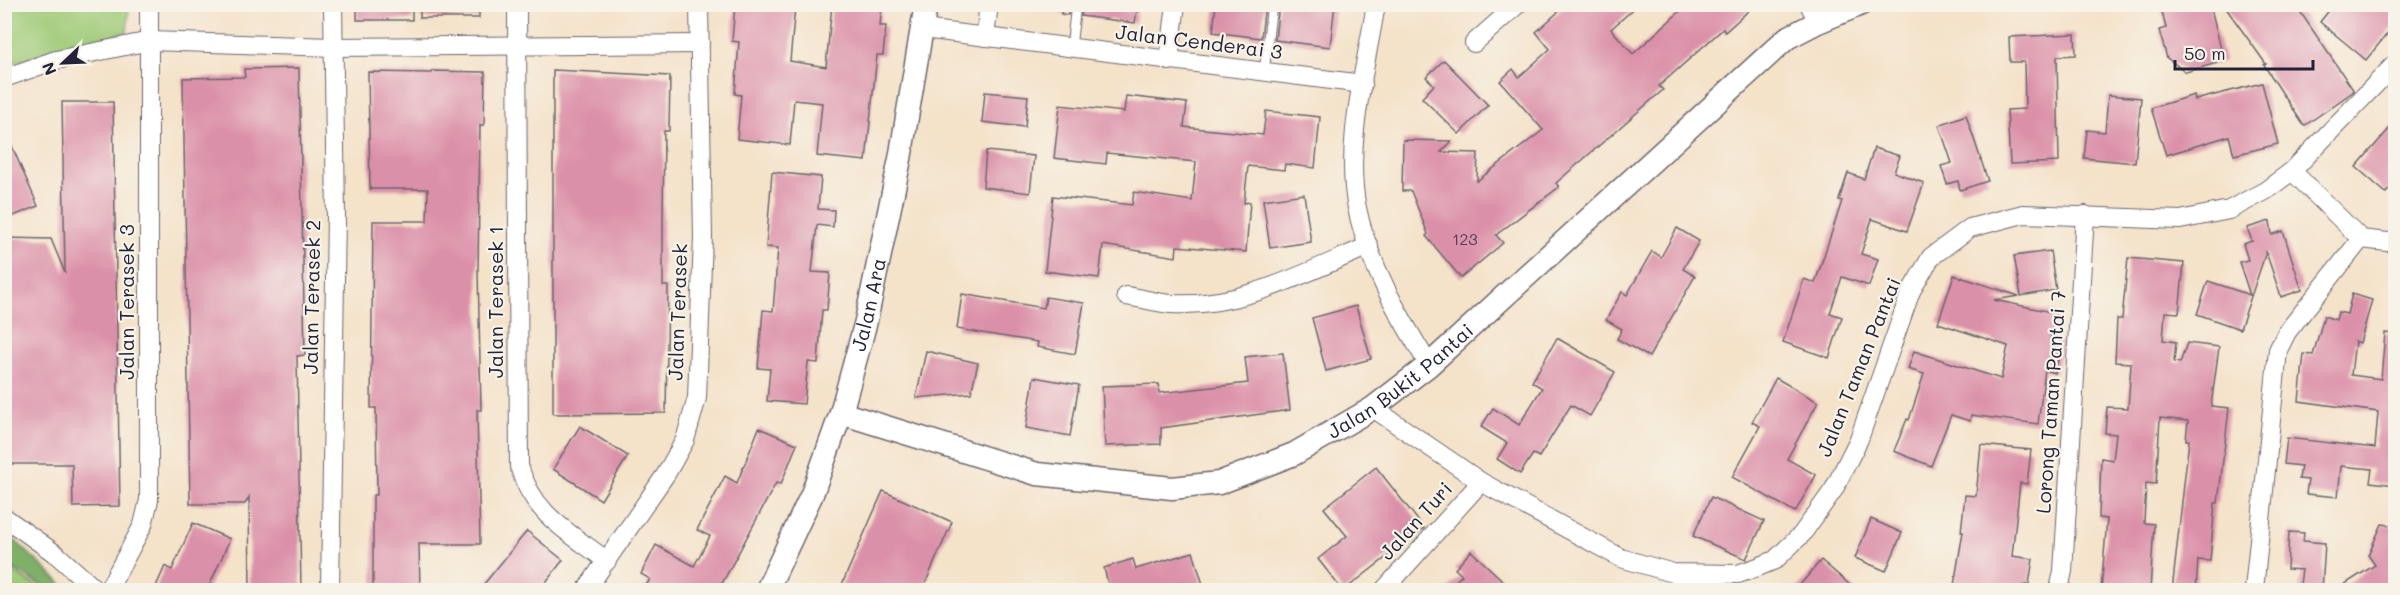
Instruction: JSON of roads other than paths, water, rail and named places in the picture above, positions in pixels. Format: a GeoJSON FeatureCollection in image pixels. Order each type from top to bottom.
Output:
{"type":"FeatureCollection","features":[{"type":"Feature","properties":{"kind":"street","name":"Jalan Terasek 3"},"geometry":{"type":"LineString","coordinates":[[108,591],[140,533],[149,500],[149,4]]}},
{"type":"Feature","properties":{"kind":"street","name":"Jalan Terasek 2"},"geometry":{"type":"LineString","coordinates":[[330,591],[336,217],[333,4]]}},
{"type":"Feature","properties":{"kind":"street","name":"Jalan Terasek 1"},"geometry":{"type":"LineString","coordinates":[[517,4],[519,466],[525,488],[538,507],[607,561]]}},
{"type":"Feature","properties":{"kind":"street","name":"Jalan Terasek"},"geometry":{"type":"LineString","coordinates":[[586,591],[680,448],[697,398],[703,237],[699,4]]}},
{"type":"Feature","properties":{"kind":"street","name":"Jalan Ara"},"geometry":{"type":"LineString","coordinates":[[767,591],[812,494],[841,412],[866,321],[900,159],[926,4]]}},
{"type":"Feature","properties":{"kind":"street"},"geometry":{"type":"LineString","coordinates":[[985,37],[989,4]]}},
{"type":"Feature","properties":{"kind":"street"},"geometry":{"type":"LineString","coordinates":[[1169,61],[1176,4]]}},
{"type":"Feature","properties":{"kind":"street"},"geometry":{"type":"LineString","coordinates":[[1376,4],[1353,148],[1357,208],[1369,246],[1393,306],[1429,365]]}},
{"type":"Feature","properties":{"kind":"street"},"geometry":{"type":"LineString","coordinates":[[1474,43],[1518,4]]}},
{"type":"Feature","properties":{"kind":"street","name":"Jalan Bukit Pantai"},"geometry":{"type":"LineString","coordinates":[[841,412],[1037,474],[1172,488],[1219,483],[1255,471],[1314,444],[1373,408],[1429,365],[1814,13],[1861,4]]}},
{"type":"Feature","properties":{"kind":"street","name":"Jalan Cenderai 3"},"geometry":{"type":"LineString","coordinates":[[923,29],[1363,84]]}},
{"type":"Feature","properties":{"kind":"street"},"geometry":{"type":"LineString","coordinates":[[4,78],[56,60],[150,41],[333,47],[700,44]]}},
{"type":"Feature","properties":{"kind":"street","name":"Jalan Taman Pantai"},"geometry":{"type":"LineString","coordinates":[[1373,408],[1481,482],[1639,565],[1673,573],[1710,576],[1738,574],[1775,560],[1802,534],[1833,489],[1859,439],[1911,291],[1931,257],[1970,228],[2023,214],[2180,220],[2229,210],[2265,192],[2292,171],[2396,63]]}},
{"type":"Feature","properties":{"kind":"street"},"geometry":{"type":"LineString","coordinates":[[2292,171],[2361,238],[2396,243]]}},
{"type":"Feature","properties":{"kind":"street","name":"Lorong Taman Pantai 7"},"geometry":{"type":"LineString","coordinates":[[2059,591],[2063,571],[2085,215]]}},
{"type":"Feature","properties":{"kind":"street"},"geometry":{"type":"LineString","coordinates":[[2254,591],[2278,350],[2287,332],[2361,238]]}},
{"type":"Feature","properties":{"kind":"street"},"geometry":{"type":"LineString","coordinates":[[1126,296],[1170,304],[1215,303],[1268,288],[1369,246]]}},
{"type":"Feature","properties":{"kind":"street","name":"Jalan Turi"},"geometry":{"type":"LineString","coordinates":[[1384,591],[1481,482]]}},
{"type":"Feature","properties":{"kind":"street"},"geometry":{"type":"LineString","coordinates":[[4,517],[57,555],[96,591]]}},
{"type":"Feature","properties":{"kind":"lane"},"geometry":{"type":"LineString","coordinates":[[1071,48],[1076,4]]}},
{"type":"Feature","properties":{"kind":"lane"},"geometry":{"type":"LineString","coordinates":[[1264,73],[1272,4]]}}]}
